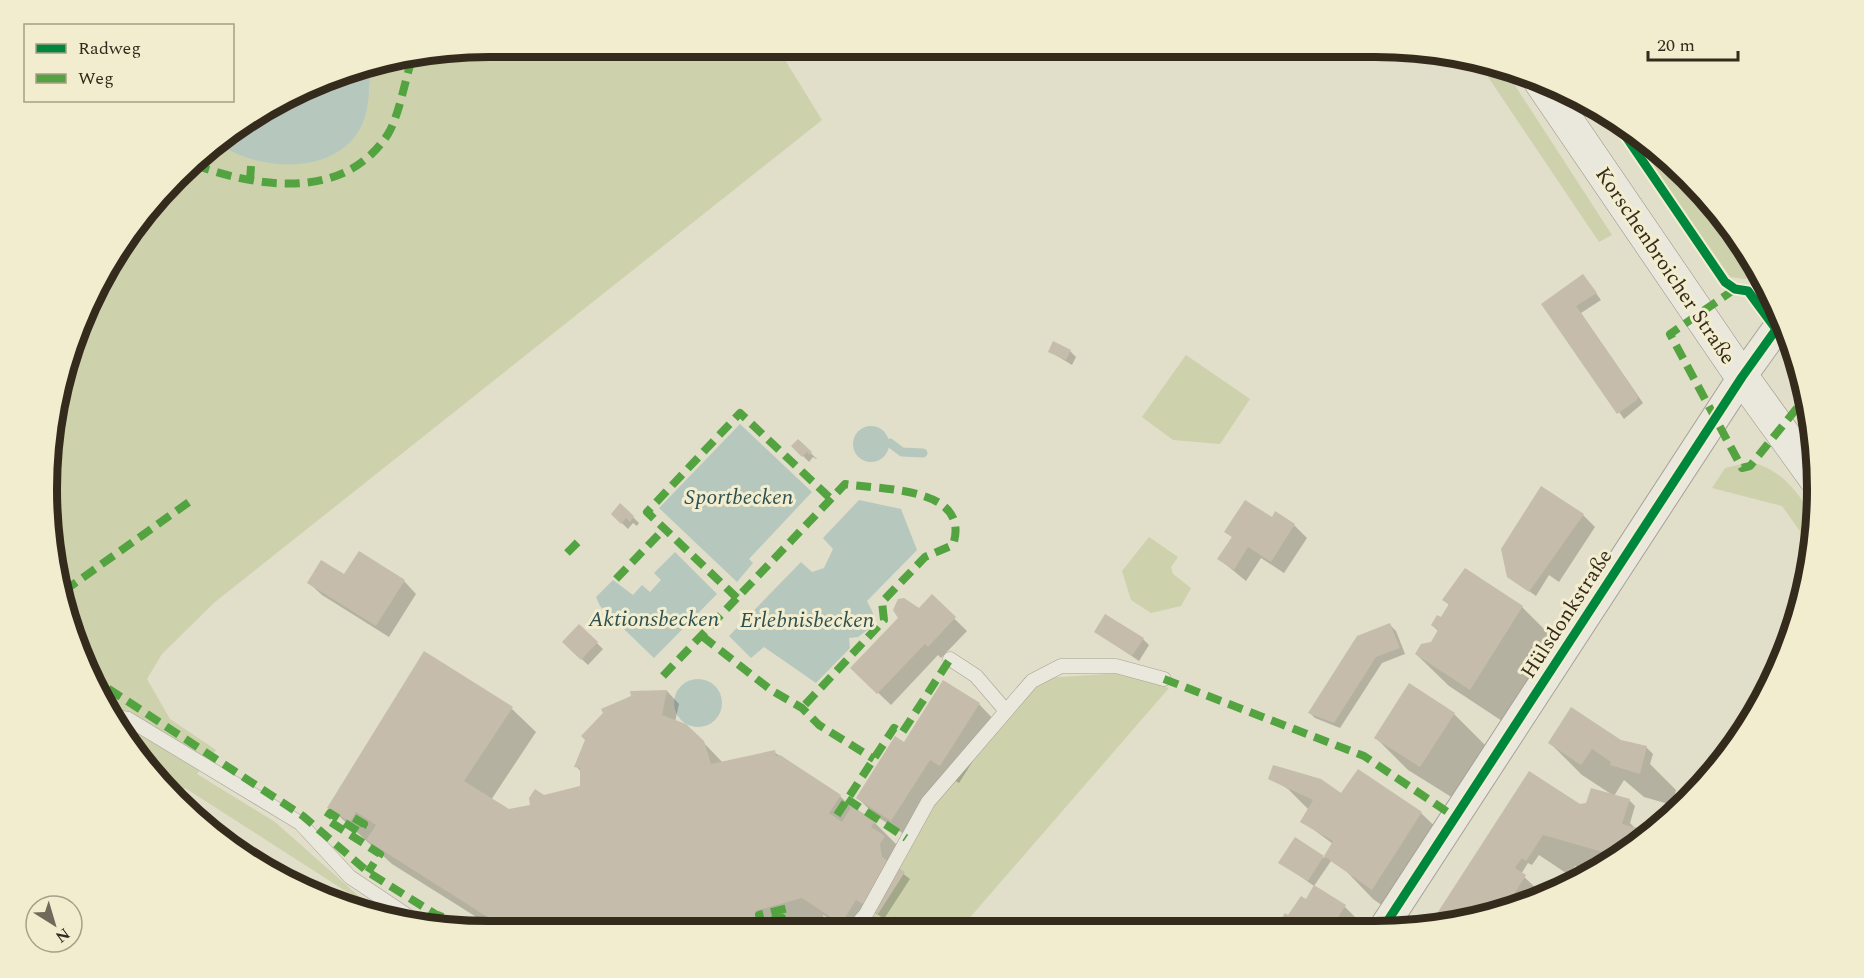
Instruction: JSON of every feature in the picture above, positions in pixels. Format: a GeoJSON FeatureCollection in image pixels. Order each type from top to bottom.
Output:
{"type":"FeatureCollection","features":[{"type":"Feature","properties":{"kind":"main road","name":"Korschenbroicher Straße"},"geometry":{"type":"LineString","coordinates":[[1549,94],[1742,377],[1806,466]]}},
{"type":"Feature","properties":{"kind":"street","name":"Hülsdonkstraße"},"geometry":{"type":"LineString","coordinates":[[1388,921],[1742,377],[1776,329]]}},
{"type":"Feature","properties":{"kind":"lane"},"geometry":{"type":"LineString","coordinates":[[950,659],[976,676],[1006,711]]}},
{"type":"Feature","properties":{"kind":"lane"},"geometry":{"type":"LineString","coordinates":[[860,921],[866,914],[924,808],[1032,681],[1061,666],[1116,666],[1164,679]]}},
{"type":"Feature","properties":{"kind":"lane"},"geometry":{"type":"LineString","coordinates":[[123,718],[300,823],[350,877],[403,912]]}},
{"type":"Feature","properties":{"kind":"green space"},"geometry":{"type":"Polygon","coordinates":[[[783,57],[822,120],[215,602],[162,654],[147,679],[170,719],[216,750],[197,774],[275,822],[370,904],[362,901],[185,788],[182,792],[146,752],[115,705],[80,628],[65,573],[57,489],[65,405],[80,350],[115,273],[146,226],[164,204],[204,164],[225,147],[240,155],[369,94],[370,74],[405,65],[461,58],[783,57]]]}},
{"type":"Feature","properties":{"kind":"green space"},"geometry":{"type":"Polygon","coordinates":[[[1484,71],[1511,79],[1612,235],[1599,242],[1484,71]]]}},
{"type":"Feature","properties":{"kind":"green space"},"geometry":{"type":"Polygon","coordinates":[[[1640,147],[1700,204],[1718,226],[1751,277],[1730,277],[1640,147]]]}},
{"type":"Feature","properties":{"kind":"green space"},"geometry":{"type":"Polygon","coordinates":[[[1186,355],[1250,399],[1220,444],[1173,440],[1142,417],[1186,355]]]}},
{"type":"Feature","properties":{"kind":"green space"},"geometry":{"type":"Polygon","coordinates":[[[1750,462],[1781,477],[1806,507],[1804,537],[1782,506],[1712,488],[1725,468],[1750,462]]]}},
{"type":"Feature","properties":{"kind":"green space"},"geometry":{"type":"Polygon","coordinates":[[[1149,537],[1178,557],[1171,567],[1173,574],[1191,588],[1181,606],[1151,613],[1131,600],[1122,571],[1149,537]]]}},
{"type":"Feature","properties":{"kind":"green space"},"geometry":{"type":"Polygon","coordinates":[[[1123,673],[1169,688],[967,921],[870,921],[925,813],[1044,678],[1123,673]]]}},
{"type":"Feature","properties":{"kind":"water"},"geometry":{"type":"Polygon","coordinates":[[[370,74],[368,104],[362,125],[350,142],[334,154],[316,161],[274,164],[233,152],[225,147],[273,115],[324,90],[370,74]]]}},
{"type":"Feature","properties":{"kind":"water","name":"Sportbecken"},"geometry":{"type":"Polygon","coordinates":[[[740,424],[812,492],[749,559],[753,563],[737,582],[659,508],[740,424]]]}},
{"type":"Feature","properties":{"kind":"water"},"geometry":{"type":"Polygon","coordinates":[[[871,426],[884,431],[889,444],[884,457],[871,462],[858,457],[853,444],[858,431],[871,426]]]}},
{"type":"Feature","properties":{"kind":"water","name":"Erlebnisbecken"},"geometry":{"type":"Polygon","coordinates":[[[859,500],[901,509],[917,550],[867,601],[873,613],[871,627],[858,637],[849,638],[850,648],[816,683],[764,647],[751,658],[729,636],[801,562],[812,572],[824,568],[833,549],[823,538],[859,500]]]}},
{"type":"Feature","properties":{"kind":"water","name":"Aktionsbecken"},"geometry":{"type":"Polygon","coordinates":[[[675,552],[717,594],[654,658],[600,606],[596,597],[613,580],[633,595],[642,585],[650,592],[661,580],[654,573],[675,552]]]}},
{"type":"Feature","properties":{"kind":"water"},"geometry":{"type":"Polygon","coordinates":[[[693,679],[703,679],[718,689],[722,703],[718,717],[712,723],[703,727],[693,727],[678,717],[674,708],[674,698],[684,683],[693,679]]]}},
{"type":"Feature","properties":{"kind":"building"},"geometry":{"type":"Polygon","coordinates":[[[1583,274],[1597,293],[1576,306],[1638,396],[1637,400],[1617,414],[1541,304],[1583,274]]]}},
{"type":"Feature","properties":{"kind":"building"},"geometry":{"type":"Polygon","coordinates":[[[1053,341],[1071,350],[1066,360],[1048,352],[1053,341]]]}},
{"type":"Feature","properties":{"kind":"building"},"geometry":{"type":"Polygon","coordinates":[[[798,439],[812,452],[810,455],[807,452],[802,457],[791,446],[798,439]]]}},
{"type":"Feature","properties":{"kind":"building"},"geometry":{"type":"Polygon","coordinates":[[[1541,486],[1584,514],[1529,592],[1507,577],[1501,549],[1541,486]]]}},
{"type":"Feature","properties":{"kind":"building"},"geometry":{"type":"Polygon","coordinates":[[[1245,500],[1272,517],[1275,511],[1295,524],[1271,562],[1248,547],[1234,570],[1217,559],[1232,537],[1224,532],[1245,500]]]}},
{"type":"Feature","properties":{"kind":"building"},"geometry":{"type":"Polygon","coordinates":[[[620,503],[634,516],[630,522],[626,518],[621,524],[611,514],[620,503]]]}},
{"type":"Feature","properties":{"kind":"building"},"geometry":{"type":"Polygon","coordinates":[[[359,551],[405,580],[376,626],[307,583],[321,560],[344,574],[359,551]]]}},
{"type":"Feature","properties":{"kind":"building"},"geometry":{"type":"Polygon","coordinates":[[[1465,568],[1523,606],[1470,690],[1415,654],[1421,644],[1431,642],[1438,630],[1431,625],[1437,615],[1441,617],[1449,604],[1442,600],[1465,568]]]}},
{"type":"Feature","properties":{"kind":"building"},"geometry":{"type":"Polygon","coordinates":[[[932,594],[956,617],[928,647],[925,644],[877,694],[850,668],[898,618],[893,610],[898,599],[904,598],[919,608],[932,594]]]}},
{"type":"Feature","properties":{"kind":"building"},"geometry":{"type":"Polygon","coordinates":[[[1105,614],[1144,638],[1132,656],[1094,632],[1105,614]]]}},
{"type":"Feature","properties":{"kind":"building"},"geometry":{"type":"Polygon","coordinates":[[[1390,623],[1400,648],[1376,657],[1334,723],[1308,713],[1357,636],[1390,623]]]}},
{"type":"Feature","properties":{"kind":"building"},"geometry":{"type":"Polygon","coordinates":[[[579,624],[598,642],[581,660],[562,642],[579,624]]]}},
{"type":"Feature","properties":{"kind":"building"},"geometry":{"type":"Polygon","coordinates":[[[424,651],[513,707],[464,781],[509,809],[530,805],[529,798],[535,789],[544,795],[580,786],[580,768],[574,767],[585,740],[581,736],[603,713],[601,709],[631,696],[630,691],[667,690],[662,715],[686,724],[704,741],[711,764],[775,750],[776,756],[780,755],[841,795],[829,813],[842,822],[852,806],[875,821],[871,827],[885,836],[880,844],[882,857],[905,872],[878,914],[856,900],[843,921],[836,921],[802,898],[755,911],[757,921],[494,921],[366,840],[376,825],[356,812],[350,822],[327,808],[424,651]]]}},
{"type":"Feature","properties":{"kind":"building"},"geometry":{"type":"Polygon","coordinates":[[[943,680],[980,703],[940,766],[930,760],[891,821],[856,798],[895,736],[904,742],[943,680]]]}},
{"type":"Feature","properties":{"kind":"building"},"geometry":{"type":"Polygon","coordinates":[[[1409,683],[1455,713],[1420,767],[1374,738],[1409,683]]]}},
{"type":"Feature","properties":{"kind":"building"},"geometry":{"type":"Polygon","coordinates":[[[1571,707],[1621,740],[1647,746],[1640,774],[1610,765],[1611,762],[1592,749],[1581,765],[1548,743],[1571,707]]]}},
{"type":"Feature","properties":{"kind":"building"},"geometry":{"type":"Polygon","coordinates":[[[1273,765],[1321,779],[1341,793],[1358,769],[1422,812],[1372,890],[1324,856],[1333,841],[1300,822],[1313,800],[1268,779],[1273,765]]]}},
{"type":"Feature","properties":{"kind":"building"},"geometry":{"type":"Polygon","coordinates":[[[1529,771],[1580,804],[1586,803],[1591,788],[1630,799],[1622,824],[1638,828],[1636,833],[1607,853],[1543,835],[1526,861],[1522,858],[1515,868],[1526,875],[1513,896],[1517,897],[1459,913],[1436,915],[1529,771]]]}},
{"type":"Feature","properties":{"kind":"building"},"geometry":{"type":"Polygon","coordinates":[[[1295,837],[1324,856],[1308,881],[1278,863],[1295,837]]]}},
{"type":"Feature","properties":{"kind":"building"},"geometry":{"type":"Polygon","coordinates":[[[1314,885],[1346,905],[1336,921],[1280,921],[1285,913],[1288,915],[1301,896],[1306,899],[1314,885]]]}},
{"type":"Feature","properties":{"kind":"waterway"},"geometry":{"type":"LineString","coordinates":[[890,443],[902,452],[923,453]]}},
{"type":"Feature","properties":{"kind":"marked path"},"geometry":{"type":"LineString","coordinates":[[201,167],[246,179],[273,183],[299,183],[325,179],[349,170],[370,156],[388,134],[399,108],[411,64]]}},
{"type":"Feature","properties":{"kind":"marked path"},"geometry":{"type":"LineString","coordinates":[[250,181],[251,166]]}},
{"type":"Feature","properties":{"kind":"marked path"},"geometry":{"type":"LineString","coordinates":[[1748,291],[1756,287]]}},
{"type":"Feature","properties":{"kind":"marked path"},"geometry":{"type":"LineString","coordinates":[[1735,289],[1670,334],[1742,468],[1750,466],[1799,406]]}},
{"type":"Feature","properties":{"kind":"marked path"},"geometry":{"type":"LineString","coordinates":[[737,598],[647,512],[740,413],[831,499]]}},
{"type":"Feature","properties":{"kind":"marked path"},"geometry":{"type":"LineString","coordinates":[[663,676],[845,484],[900,490],[936,501],[949,511],[955,526],[953,545],[925,557],[882,602],[884,620],[802,708]]}},
{"type":"Feature","properties":{"kind":"marked path"},"geometry":{"type":"LineString","coordinates":[[69,588],[189,502]]}},
{"type":"Feature","properties":{"kind":"marked path"},"geometry":{"type":"LineString","coordinates":[[616,579],[664,529]]}},
{"type":"Feature","properties":{"kind":"marked path"},"geometry":{"type":"LineString","coordinates":[[567,553],[578,542]]}},
{"type":"Feature","properties":{"kind":"marked path"},"geometry":{"type":"LineString","coordinates":[[702,636],[771,690],[802,708],[819,725],[874,759]]}},
{"type":"Feature","properties":{"kind":"marked path"},"geometry":{"type":"LineString","coordinates":[[837,815],[894,728],[902,733],[950,659]]}},
{"type":"Feature","properties":{"kind":"marked path"},"geometry":{"type":"LineString","coordinates":[[1164,679],[1364,756],[1455,817]]}},
{"type":"Feature","properties":{"kind":"marked path"},"geometry":{"type":"LineString","coordinates":[[106,687],[303,816],[368,872],[435,914],[447,918]]}},
{"type":"Feature","properties":{"kind":"marked path"},"geometry":{"type":"LineString","coordinates":[[847,799],[906,838]]}},
{"type":"Feature","properties":{"kind":"marked path"},"geometry":{"type":"LineString","coordinates":[[354,818],[364,824],[359,832],[330,813],[326,819],[380,854],[368,872]]}},
{"type":"Feature","properties":{"kind":"marked path"},"geometry":{"type":"LineString","coordinates":[[761,921],[759,915],[792,907]]}},
{"type":"Feature","properties":{"kind":"marked path"},"geometry":{"type":"LineString","coordinates":[[766,921],[782,918],[782,921]]}},
{"type":"Feature","properties":{"kind":"cycle path"},"geometry":{"type":"LineString","coordinates":[[1627,139],[1725,282],[1735,289],[1748,291],[1776,329]]}},
{"type":"Feature","properties":{"kind":"cycle path"},"geometry":{"type":"LineString","coordinates":[[1388,921],[1742,377],[1776,329]]}}]}
